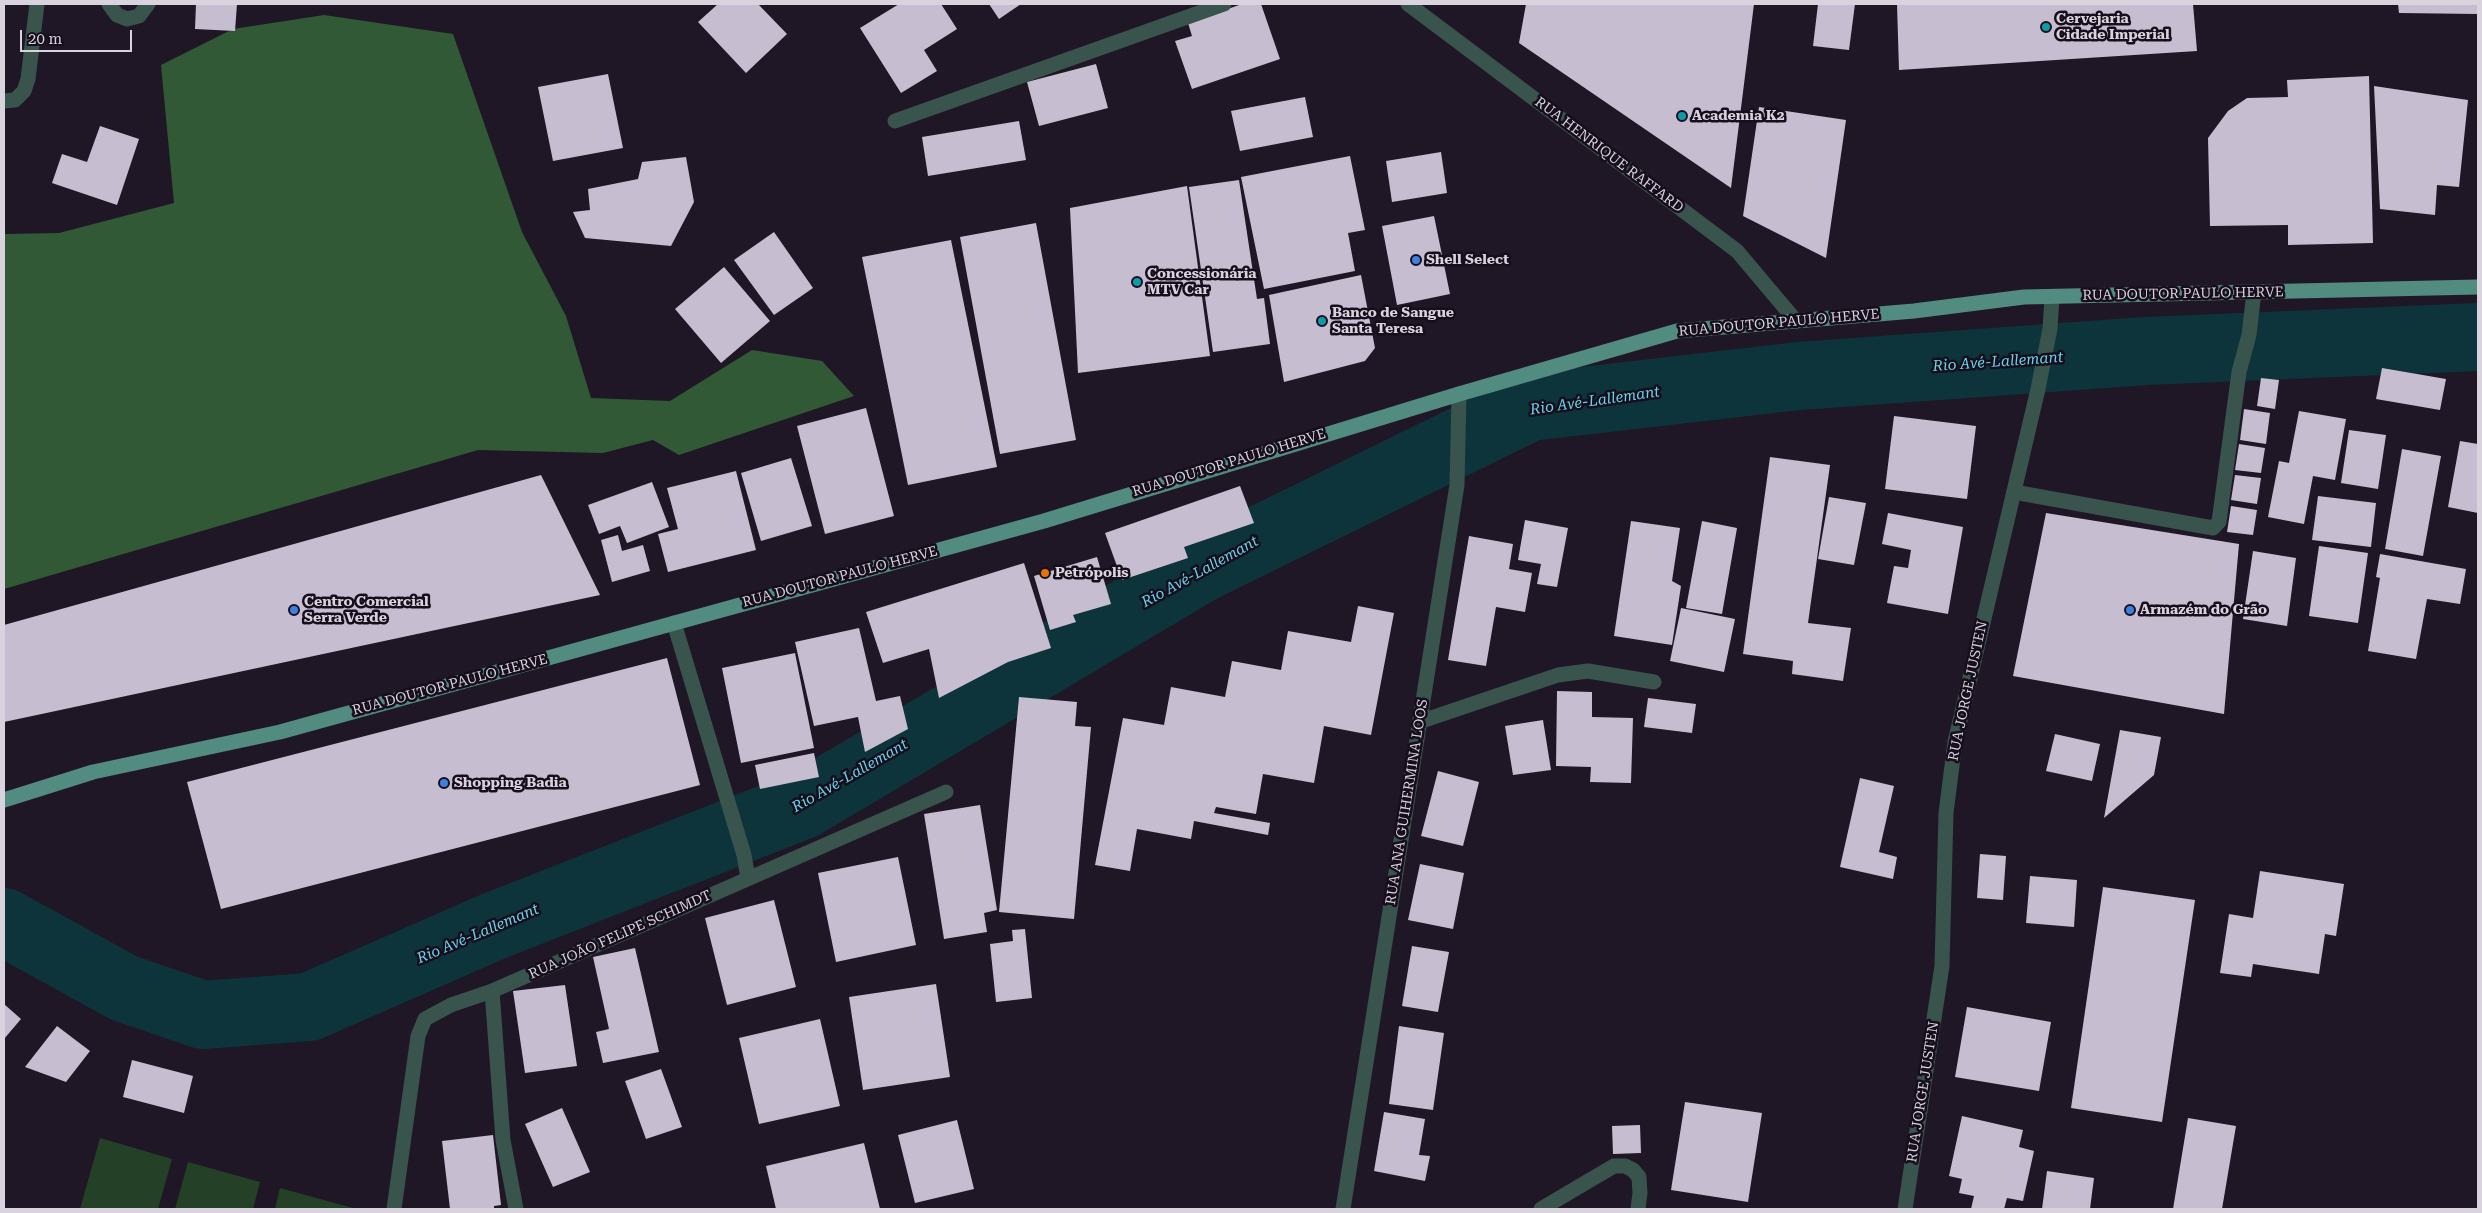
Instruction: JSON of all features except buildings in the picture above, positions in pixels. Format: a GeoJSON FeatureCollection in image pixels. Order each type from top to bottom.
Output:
{"type":"FeatureCollection","features":[{"type":"Feature","properties":{"kind":"main road","name":"RUA DOUTOR PAULO HERVE"},"geometry":{"type":"LineString","coordinates":[[4,800],[93,772],[280,732],[1044,521],[1460,394],[1677,331],[1914,311],[1995,299],[2478,287]]}},
{"type":"Feature","properties":{"kind":"street"},"geometry":{"type":"LineString","coordinates":[[4,101],[15,100],[24,91],[28,79],[37,4]]}},
{"type":"Feature","properties":{"kind":"street"},"geometry":{"type":"LineString","coordinates":[[109,4],[117,15],[127,19],[138,16],[148,4]]}},
{"type":"Feature","properties":{"kind":"street"},"geometry":{"type":"LineString","coordinates":[[895,121],[1224,4]]}},
{"type":"Feature","properties":{"kind":"street","name":"RUA HENRIQUE RAFFARD"},"geometry":{"type":"LineString","coordinates":[[1408,4],[1737,251],[1796,321]]}},
{"type":"Feature","properties":{"kind":"street"},"geometry":{"type":"LineString","coordinates":[[2014,492],[2213,528],[2219,522],[2239,372],[2249,334],[2254,292]]}},
{"type":"Feature","properties":{"kind":"street","name":"RUA JORGE JUSTEN"},"geometry":{"type":"LineString","coordinates":[[1905,1209],[1942,966],[1946,813],[1955,742],[2038,389],[2050,329],[2052,297]]}},
{"type":"Feature","properties":{"kind":"street","name":"RUA ANA GUIHERMINA LOOS"},"geometry":{"type":"LineString","coordinates":[[1343,1209],[1457,485],[1460,394]]}},
{"type":"Feature","properties":{"kind":"street"},"geometry":{"type":"LineString","coordinates":[[674,623],[721,784],[744,855],[748,878]]}},
{"type":"Feature","properties":{"kind":"street"},"geometry":{"type":"LineString","coordinates":[[1420,722],[1558,675],[1588,671],[1654,682]]}},
{"type":"Feature","properties":{"kind":"street","name":"RUA JOÃO FELIPE SCHIMDT"},"geometry":{"type":"LineString","coordinates":[[394,1209],[418,1036],[425,1019],[451,1005],[492,991],[946,792]]}},
{"type":"Feature","properties":{"kind":"street"},"geometry":{"type":"LineString","coordinates":[[492,991],[504,1140],[516,1209]]}},
{"type":"Feature","properties":{"kind":"street"},"geometry":{"type":"LineString","coordinates":[[1541,1209],[1614,1166],[1625,1166],[1633,1170],[1639,1177],[1638,1209]]}},
{"type":"Feature","properties":{"kind":"green space"},"geometry":{"type":"Polygon","coordinates":[[[324,15],[453,34],[522,232],[566,316],[591,398],[670,401],[752,350],[822,361],[854,396],[679,455],[653,440],[603,453],[478,450],[4,589],[4,234],[59,233],[174,203],[161,65],[233,29],[324,15]]]}},
{"type":"Feature","properties":{"kind":"green space"},"geometry":{"type":"Polygon","coordinates":[[[100,1138],[172,1159],[158,1209],[80,1209],[100,1138]]]}},
{"type":"Feature","properties":{"kind":"green space"},"geometry":{"type":"Polygon","coordinates":[[[188,1162],[260,1182],[253,1209],[175,1209],[188,1162]]]}},
{"type":"Feature","properties":{"kind":"green space"},"geometry":{"type":"Polygon","coordinates":[[[280,1188],[353,1208],[353,1209],[275,1209],[280,1188]]]}},
{"type":"Feature","properties":{"kind":"waterway","name":"Rio Avé‐Lallemant"},"geometry":{"type":"LineString","coordinates":[[4,922],[124,988],[203,1015],[309,1007],[494,926],[803,805],[1202,568],[1530,407],[1799,376],[2146,351],[2478,337]]}},
{"type":"Feature","properties":{"kind":"place","name":"Cervejaria Cidade Imperial"},"geometry":{"type":"Point","coordinates":[2046,27]}},
{"type":"Feature","properties":{"kind":"place","name":"Academia K2"},"geometry":{"type":"Point","coordinates":[1682,116]}},
{"type":"Feature","properties":{"kind":"place","name":"Shell Select"},"geometry":{"type":"Point","coordinates":[1416,260]}},
{"type":"Feature","properties":{"kind":"place","name":"Concessionária MTV Car"},"geometry":{"type":"Point","coordinates":[1137,282]}},
{"type":"Feature","properties":{"kind":"place","name":"Banco de Sangue Santa Teresa"},"geometry":{"type":"Point","coordinates":[1322,321]}},
{"type":"Feature","properties":{"kind":"place","name":"Petrópolis"},"geometry":{"type":"Point","coordinates":[1045,573]}},
{"type":"Feature","properties":{"kind":"place","name":"Centro Comercial Serra Verde"},"geometry":{"type":"Point","coordinates":[294,610]}},
{"type":"Feature","properties":{"kind":"place","name":"Armazém do Grão"},"geometry":{"type":"Point","coordinates":[2130,610]}},
{"type":"Feature","properties":{"kind":"place","name":"Shopping Badia"},"geometry":{"type":"Point","coordinates":[444,783]}}]}
